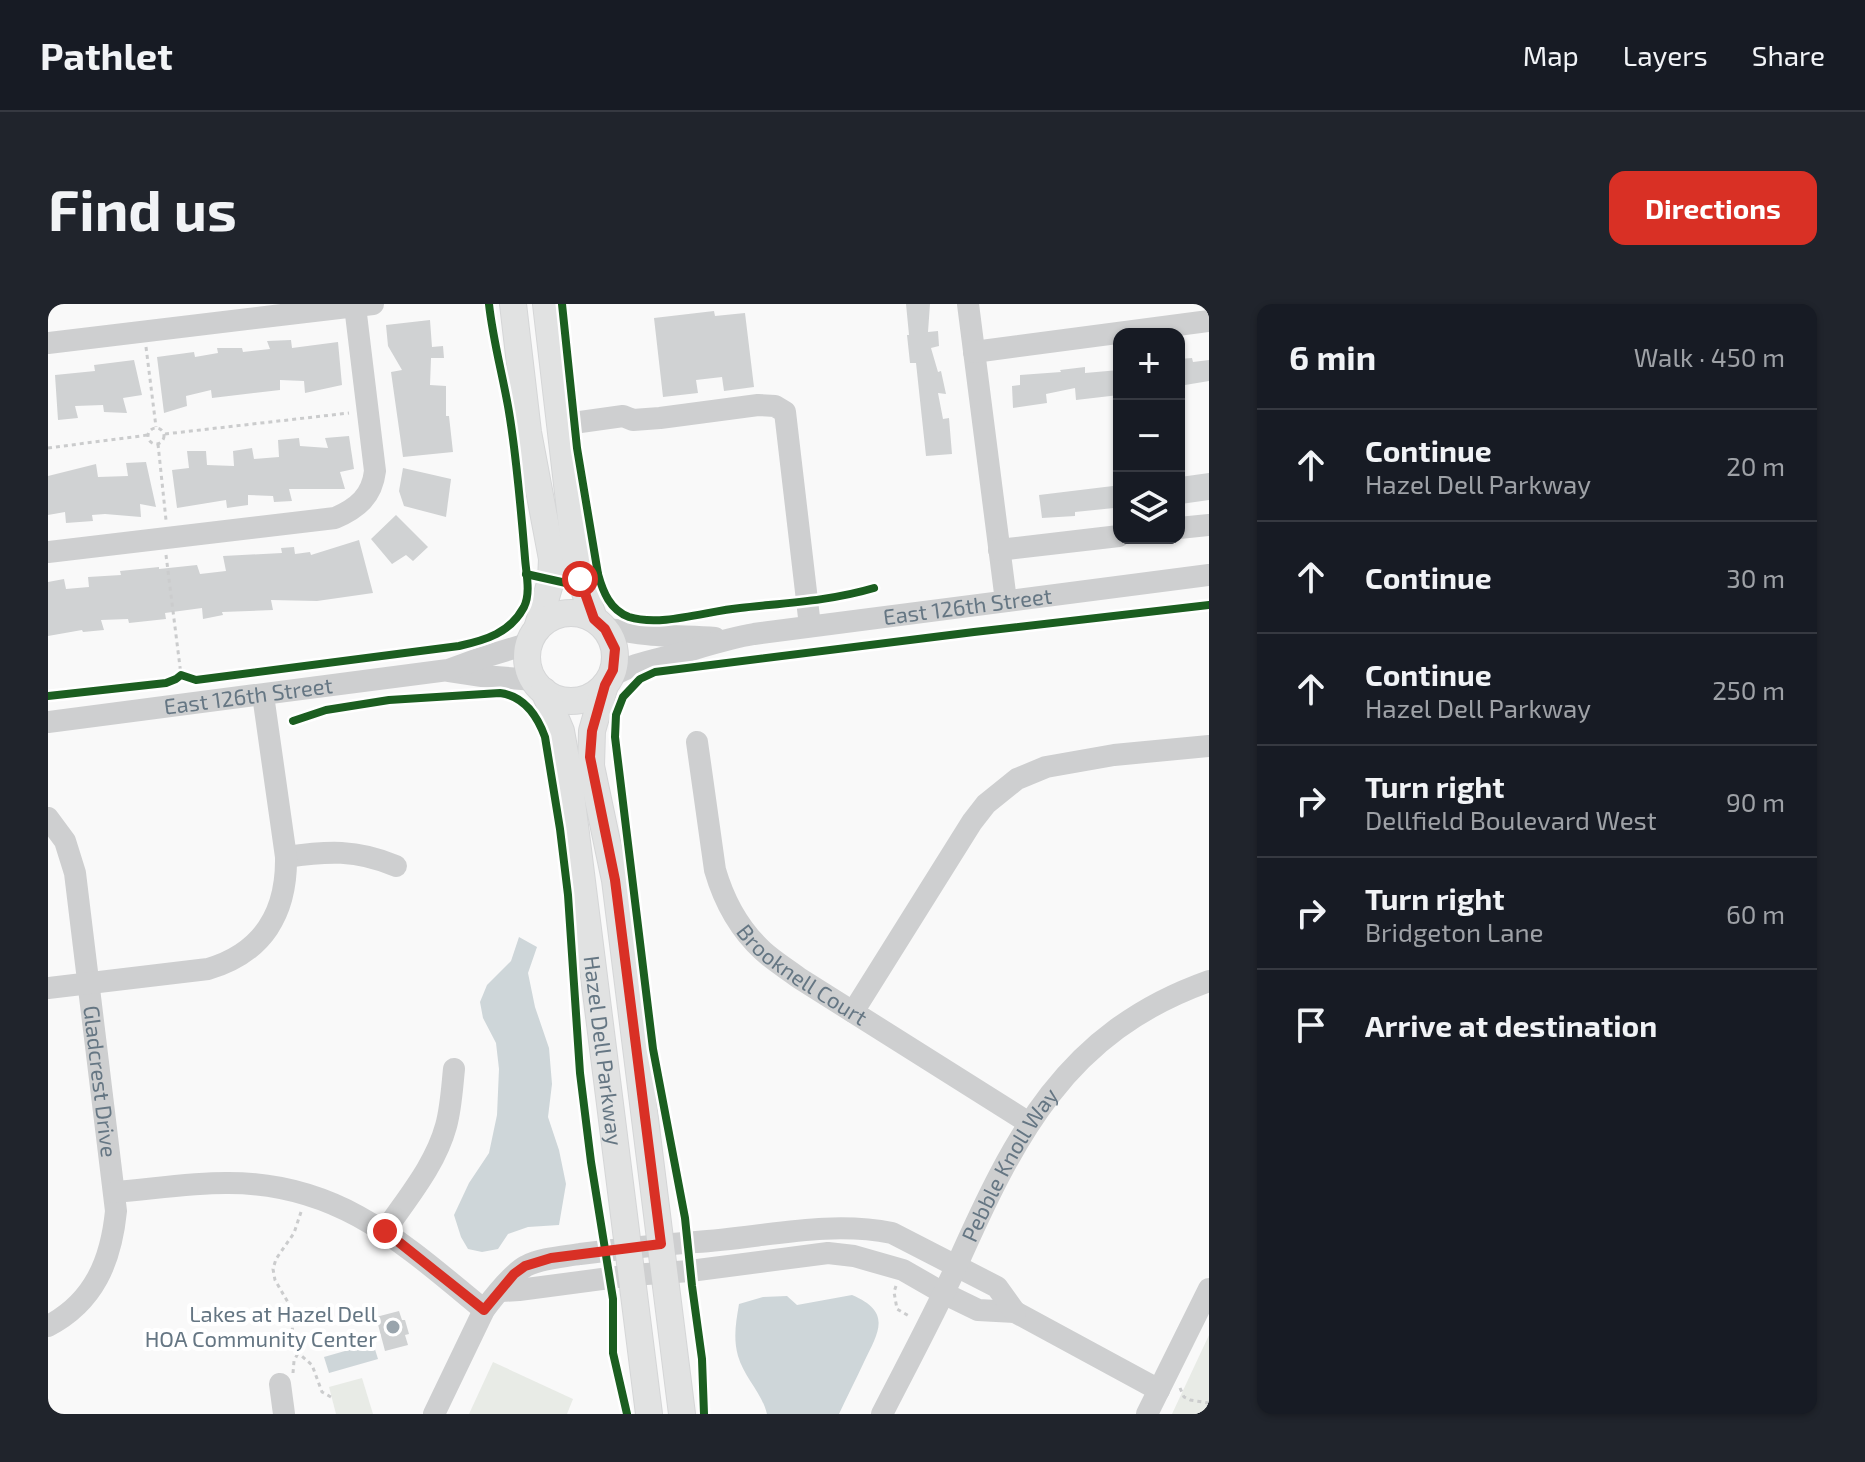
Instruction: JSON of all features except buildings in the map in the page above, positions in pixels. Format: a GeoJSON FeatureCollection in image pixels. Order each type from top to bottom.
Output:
{"type":"FeatureCollection","features":[{"type":"Feature","properties":{"kind":"main road"},"geometry":{"type":"LineString","coordinates":[[513,304],[528,432],[552,559],[552,573],[528,665],[539,686],[559,699],[575,701],[592,696],[608,681],[615,656],[613,642],[599,624],[576,563],[546,304]]}},
{"type":"Feature","properties":{"kind":"main road"},"geometry":{"type":"LineString","coordinates":[[534,636],[549,619],[564,614],[579,614],[599,624]]}},
{"type":"Feature","properties":{"kind":"main road","name":"Hazel Dell Parkway"},"geometry":{"type":"LineString","coordinates":[[608,681],[592,731],[591,766],[615,880],[682,1414]]}},
{"type":"Feature","properties":{"kind":"main road","name":"Hazel Dell Parkway"},"geometry":{"type":"LineString","coordinates":[[539,686],[558,722],[566,754],[649,1414]]}},
{"type":"Feature","properties":{"kind":"street"},"geometry":{"type":"LineString","coordinates":[[968,304],[1006,601]]}},
{"type":"Feature","properties":{"kind":"street"},"geometry":{"type":"LineString","coordinates":[[48,343],[364,305],[374,479],[366,498],[351,511],[335,518],[48,552]]}},
{"type":"Feature","properties":{"kind":"street"},"geometry":{"type":"LineString","coordinates":[[974,352],[1209,321]]}},
{"type":"Feature","properties":{"kind":"street"},"geometry":{"type":"LineString","coordinates":[[559,425],[623,416],[633,420],[660,418],[758,405],[775,406],[785,412],[810,626]]}},
{"type":"Feature","properties":{"kind":"street"},"geometry":{"type":"LineString","coordinates":[[1185,527],[1209,525]]}},
{"type":"Feature","properties":{"kind":"street"},"geometry":{"type":"LineString","coordinates":[[999,550],[1113,537]]}},
{"type":"Feature","properties":{"kind":"street","name":"East 126th Street"},"geometry":{"type":"LineString","coordinates":[[608,681],[633,665],[724,639],[1209,575]]}},
{"type":"Feature","properties":{"kind":"street","name":"East 126th Street"},"geometry":{"type":"LineString","coordinates":[[599,624],[646,635],[724,639]]}},
{"type":"Feature","properties":{"kind":"street","name":"East 126th Street"},"geometry":{"type":"LineString","coordinates":[[48,722],[448,670],[534,636]]}},
{"type":"Feature","properties":{"kind":"street","name":"East 126th Street"},"geometry":{"type":"LineString","coordinates":[[448,670],[539,686]]}},
{"type":"Feature","properties":{"kind":"street"},"geometry":{"type":"LineString","coordinates":[[48,988],[208,969],[232,961],[271,925],[279,910],[286,878],[286,857],[263,695]]}},
{"type":"Feature","properties":{"kind":"street","name":"Brooknell Court"},"geometry":{"type":"LineString","coordinates":[[697,742],[720,887],[732,913],[764,953],[1029,1123]]}},
{"type":"Feature","properties":{"kind":"street"},"geometry":{"type":"LineString","coordinates":[[853,1012],[972,822],[986,804],[1017,779],[1046,767],[1114,755],[1209,746]]}},
{"type":"Feature","properties":{"kind":"street","name":"Gladcrest Drive"},"geometry":{"type":"LineString","coordinates":[[48,818],[65,841],[73,861],[115,1192],[115,1225],[105,1264],[87,1294],[63,1317],[48,1326]]}},
{"type":"Feature","properties":{"kind":"street"},"geometry":{"type":"LineString","coordinates":[[286,857],[331,851],[375,857],[396,866]]}},
{"type":"Feature","properties":{"kind":"street","name":"Pebble Knoll Way"},"geometry":{"type":"LineString","coordinates":[[882,1414],[1007,1160],[1045,1099],[1067,1072],[1116,1029],[1144,1011],[1209,981]]}},
{"type":"Feature","properties":{"kind":"street"},"geometry":{"type":"LineString","coordinates":[[385,1231],[437,1152],[446,1126],[454,1069]]}},
{"type":"Feature","properties":{"kind":"street"},"geometry":{"type":"LineString","coordinates":[[115,1192],[226,1183],[288,1189],[318,1197],[385,1231],[484,1310]]}},
{"type":"Feature","properties":{"kind":"street"},"geometry":{"type":"LineString","coordinates":[[434,1414],[484,1310],[514,1274],[525,1266],[551,1258],[816,1228],[873,1229],[892,1233],[997,1287],[1015,1312]]}},
{"type":"Feature","properties":{"kind":"street"},"geometry":{"type":"LineString","coordinates":[[501,1291],[828,1253],[854,1256],[903,1270],[978,1310],[1015,1312],[1170,1392]]}},
{"type":"Feature","properties":{"kind":"street"},"geometry":{"type":"LineString","coordinates":[[1147,1414],[1170,1392],[1209,1289]]}},
{"type":"Feature","properties":{"kind":"street"},"geometry":{"type":"LineString","coordinates":[[284,1414],[287,1380]]}},
{"type":"Feature","properties":{"kind":"path"},"geometry":{"type":"LineString","coordinates":[[144,332],[156,427]]}},
{"type":"Feature","properties":{"kind":"path"},"geometry":{"type":"LineString","coordinates":[[165,434],[369,411]]}},
{"type":"Feature","properties":{"kind":"path"},"geometry":{"type":"LineString","coordinates":[[156,427],[165,434],[165,439],[158,444]]}},
{"type":"Feature","properties":{"kind":"path"},"geometry":{"type":"LineString","coordinates":[[148,435],[156,427]]}},
{"type":"Feature","properties":{"kind":"path"},"geometry":{"type":"LineString","coordinates":[[148,435],[151,442],[158,444]]}},
{"type":"Feature","properties":{"kind":"path"},"geometry":{"type":"LineString","coordinates":[[48,448],[148,435]]}},
{"type":"Feature","properties":{"kind":"path"},"geometry":{"type":"LineString","coordinates":[[158,444],[167,527],[166,550],[185,676],[173,681]]}},
{"type":"Feature","properties":{"kind":"path"},"geometry":{"type":"LineString","coordinates":[[302,1209],[294,1233],[276,1259],[273,1269],[278,1288],[291,1306],[292,1339],[298,1353],[312,1365],[322,1392],[331,1397]]}},
{"type":"Feature","properties":{"kind":"path"},"geometry":{"type":"LineString","coordinates":[[897,1283],[894,1292],[897,1309],[909,1316]]}},
{"type":"Feature","properties":{"kind":"path"},"geometry":{"type":"LineString","coordinates":[[287,1380],[298,1353]]}},
{"type":"Feature","properties":{"kind":"path"},"geometry":{"type":"LineString","coordinates":[[1170,1392],[1181,1389],[1185,1398]]}},
{"type":"Feature","properties":{"kind":"path"},"geometry":{"type":"LineString","coordinates":[[1170,1392],[1209,1403]]}},
{"type":"Feature","properties":{"kind":"shaded area"},"geometry":{"type":"Polygon","coordinates":[[[519,937],[537,947],[528,973],[535,1007],[549,1048],[552,1084],[548,1117],[566,1184],[559,1225],[528,1227],[508,1234],[498,1249],[482,1252],[468,1249],[454,1215],[469,1183],[489,1153],[497,1115],[499,1069],[496,1043],[483,1018],[480,1002],[487,985],[511,961],[519,937]]]}},
{"type":"Feature","properties":{"kind":"shaded area"},"geometry":{"type":"Polygon","coordinates":[[[852,1295],[873,1308],[879,1323],[874,1341],[839,1414],[767,1414],[736,1349],[739,1304],[763,1297],[787,1296],[797,1305],[852,1295]]]}},
{"type":"Feature","properties":{"kind":"shaded area"},"geometry":{"type":"Polygon","coordinates":[[[1209,1335],[1209,1414],[1172,1414],[1209,1335]]]}},
{"type":"Feature","properties":{"kind":"shaded area"},"geometry":{"type":"Polygon","coordinates":[[[373,1343],[378,1359],[329,1373],[324,1357],[373,1343]]]}},
{"type":"Feature","properties":{"kind":"shaded area"},"geometry":{"type":"Polygon","coordinates":[[[493,1362],[573,1399],[567,1414],[469,1414],[493,1362]]]}},
{"type":"Feature","properties":{"kind":"shaded area"},"geometry":{"type":"Polygon","coordinates":[[[362,1378],[373,1414],[336,1414],[329,1387],[362,1378]]]}},
{"type":"Feature","properties":{"kind":"cycle path"},"geometry":{"type":"LineString","coordinates":[[48,696],[166,683],[181,675],[196,680],[459,646],[488,638],[512,623],[524,607],[528,583],[512,430],[489,304]]}},
{"type":"Feature","properties":{"kind":"cycle path"},"geometry":{"type":"LineString","coordinates":[[526,574],[566,583],[598,574],[577,448],[562,304]]}},
{"type":"Feature","properties":{"kind":"cycle path"},"geometry":{"type":"LineString","coordinates":[[598,574],[612,605],[622,614],[642,620],[824,599],[874,588]]}},
{"type":"Feature","properties":{"kind":"cycle path"},"geometry":{"type":"LineString","coordinates":[[704,1414],[702,1359],[685,1218],[653,1049],[615,737],[616,715],[623,697],[640,679],[655,672],[1209,605]]}},
{"type":"Feature","properties":{"kind":"cycle path"},"geometry":{"type":"LineString","coordinates":[[293,721],[326,710],[389,700],[500,693],[523,702],[542,729],[568,895],[580,1073],[613,1299],[613,1353],[627,1414]]}},
{"type":"Feature","properties":{"kind":"place","name":"Lakes at Hazel Dell HOA Community Center"},"geometry":{"type":"Point","coordinates":[393,1327]}},
{"type":"Feature","properties":{"kind":"route"},"geometry":{"type":"LineString","coordinates":[[385,1231],[484,1310],[514,1274],[525,1266],[551,1258],[661,1244],[615,880],[590,757],[592,731],[605,685],[615,663],[615,649],[605,629],[594,619],[580,579]]}}]}
